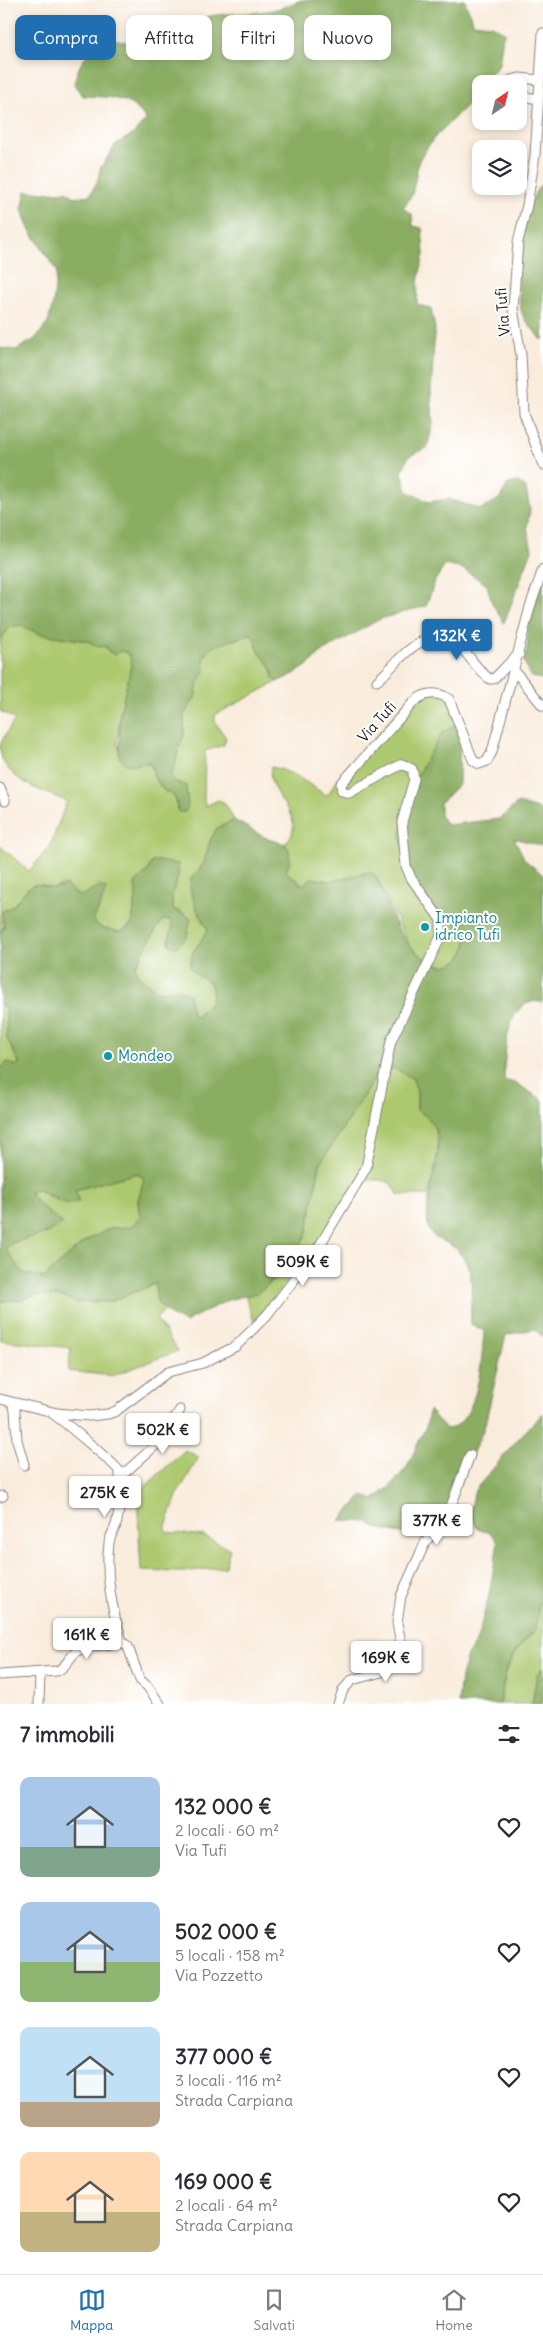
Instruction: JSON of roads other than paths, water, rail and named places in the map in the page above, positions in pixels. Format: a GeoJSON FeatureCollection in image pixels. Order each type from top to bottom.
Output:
{"type":"FeatureCollection","features":[{"type":"Feature","properties":{"kind":"street","name":"Via Tufi"},"geometry":{"type":"LineString","coordinates":[[543,33],[534,155],[527,205],[518,242],[514,272],[513,310],[521,355],[524,413],[543,465]]}},
{"type":"Feature","properties":{"kind":"street"},"geometry":{"type":"LineString","coordinates":[[528,79],[540,80]]}},
{"type":"Feature","properties":{"kind":"street"},"geometry":{"type":"LineString","coordinates":[[528,97],[539,99]]}},
{"type":"Feature","properties":{"kind":"street","name":"Via Tufi"},"geometry":{"type":"LineString","coordinates":[[46,1410],[89,1416],[104,1416],[116,1412],[163,1375],[203,1363],[236,1346],[268,1315],[317,1250],[366,1168],[392,1041],[441,936],[441,920],[411,878],[406,866],[402,822],[414,779],[412,769],[402,764],[349,793],[342,791],[341,784],[412,704],[430,693],[440,694],[449,699],[473,760],[479,764],[485,763],[492,752],[519,655],[530,607],[543,570]]}},
{"type":"Feature","properties":{"kind":"street"},"geometry":{"type":"LineString","coordinates":[[377,681],[411,646],[436,638],[450,641],[458,646],[490,679],[500,674],[512,658],[519,655]]}},
{"type":"Feature","properties":{"kind":"street"},"geometry":{"type":"LineString","coordinates":[[514,670],[543,706]]}},
{"type":"Feature","properties":{"kind":"street"},"geometry":{"type":"LineString","coordinates":[[0,788],[5,800]]}},
{"type":"Feature","properties":{"kind":"street"},"geometry":{"type":"LineString","coordinates":[[0,1399],[46,1410],[58,1417],[93,1449],[111,1461],[119,1471],[118,1515],[109,1540],[108,1569],[118,1627],[122,1641],[128,1647],[140,1680],[147,1686],[160,1704]]}},
{"type":"Feature","properties":{"kind":"street"},"geometry":{"type":"LineString","coordinates":[[12,1402],[15,1410],[17,1440],[24,1465]]}},
{"type":"Feature","properties":{"kind":"street"},"geometry":{"type":"LineString","coordinates":[[120,1478],[157,1444],[180,1410]]}},
{"type":"Feature","properties":{"kind":"street"},"geometry":{"type":"LineString","coordinates":[[338,1704],[343,1690],[352,1680],[385,1671],[394,1664],[401,1643],[397,1623],[401,1596],[425,1543],[450,1509],[470,1455]]}},
{"type":"Feature","properties":{"kind":"street"},"geometry":{"type":"LineString","coordinates":[[0,1675],[40,1673],[62,1669],[69,1663],[75,1652],[81,1649],[122,1641]]}},
{"type":"Feature","properties":{"kind":"street"},"geometry":{"type":"LineString","coordinates":[[39,1704],[40,1673]]}},
{"type":"Feature","properties":{"kind":"place","name":"Impianto idrico Tufi"},"geometry":{"type":"Point","coordinates":[425,927]}},
{"type":"Feature","properties":{"kind":"place","name":"Mondeo"},"geometry":{"type":"Point","coordinates":[108,1056]}}]}
